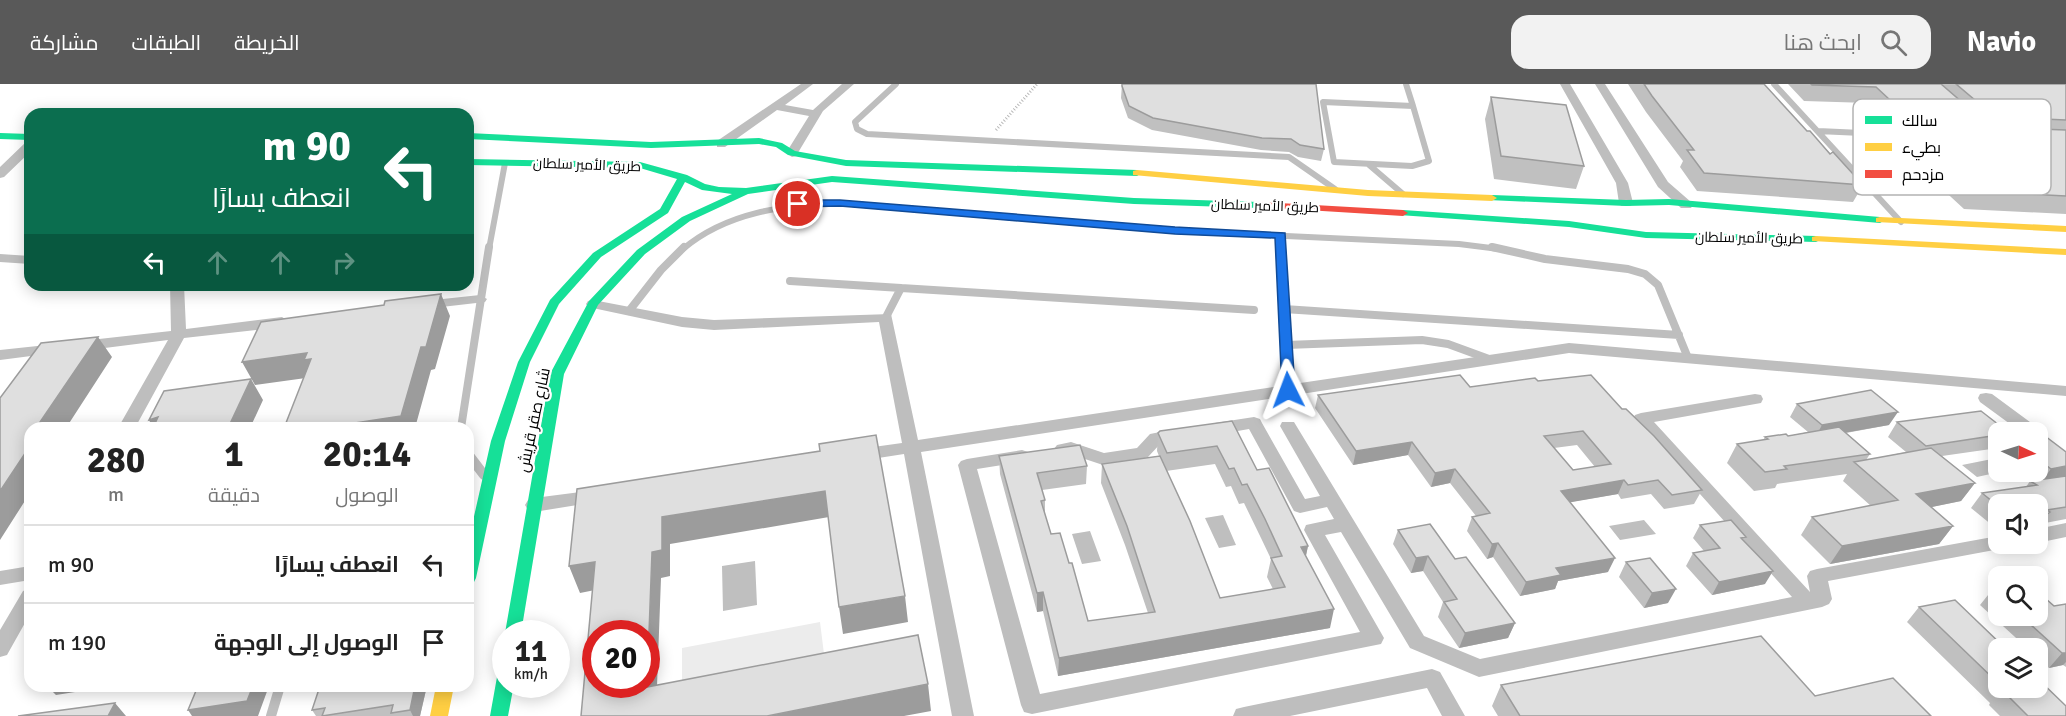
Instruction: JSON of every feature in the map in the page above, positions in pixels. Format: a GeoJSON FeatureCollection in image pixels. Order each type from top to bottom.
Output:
{"type":"FeatureCollection","features":[{"type":"Feature","properties":{"kind":"main road"},"geometry":{"type":"LineString","coordinates":[[0,136],[24,137]]}},
{"type":"Feature","properties":{"kind":"main road","name":"طريق الأمير سلطان"},"geometry":{"type":"LineString","coordinates":[[474,136],[651,145],[759,141],[779,145],[792,153],[846,163],[1142,173],[1337,190],[1668,202],[1901,222],[2066,229]]}},
{"type":"Feature","properties":{"kind":"main road"},"geometry":{"type":"LineString","coordinates":[[686,166],[721,144]]}},
{"type":"Feature","properties":{"kind":"main road"},"geometry":{"type":"LineString","coordinates":[[746,191],[775,180],[787,171],[793,162],[792,153]]}},
{"type":"Feature","properties":{"kind":"main road","name":"طريق الأمير سلطان"},"geometry":{"type":"LineString","coordinates":[[474,162],[686,166],[702,187],[746,191],[832,179],[1134,201],[1314,207],[1569,224],[1646,235],[1792,238],[2066,252]]}},
{"type":"Feature","properties":{"kind":"main road","name":"شارع صقر قريش"},"geometry":{"type":"LineString","coordinates":[[475,511],[489,481],[498,441],[524,362],[554,303],[597,255],[664,211],[686,166]]}},
{"type":"Feature","properties":{"kind":"main road"},"geometry":{"type":"LineString","coordinates":[[1105,199],[1096,190],[1098,180],[1112,172]]}},
{"type":"Feature","properties":{"kind":"main road"},"geometry":{"type":"LineString","coordinates":[[1134,201],[1149,192],[1150,181],[1142,173]]}},
{"type":"Feature","properties":{"kind":"main road","name":"شارع صقر قريش"},"geometry":{"type":"LineString","coordinates":[[515,620],[557,374],[593,304],[641,252],[686,219],[746,191]]}},
{"type":"Feature","properties":{"kind":"main road"},"geometry":{"type":"LineString","coordinates":[[1686,205],[1705,221],[1710,229],[1689,237]]}},
{"type":"Feature","properties":{"kind":"main road"},"geometry":{"type":"LineString","coordinates":[[439,716],[444,692]]}},
{"type":"Feature","properties":{"kind":"main road"},"geometry":{"type":"LineString","coordinates":[[499,716],[502,698]]}},
{"type":"Feature","properties":{"kind":"street"},"geometry":{"type":"LineString","coordinates":[[721,144],[808,84]]}},
{"type":"Feature","properties":{"kind":"street"},"geometry":{"type":"LineString","coordinates":[[792,153],[816,114],[849,84]]}},
{"type":"Feature","properties":{"kind":"street"},"geometry":{"type":"LineString","coordinates":[[1565,84],[1622,183],[1626,202]]}},
{"type":"Feature","properties":{"kind":"street"},"geometry":{"type":"LineString","coordinates":[[1600,84],[1663,184],[1686,205]]}},
{"type":"Feature","properties":{"kind":"street"},"geometry":{"type":"LineString","coordinates":[[777,107],[816,114]]}},
{"type":"Feature","properties":{"kind":"street"},"geometry":{"type":"LineString","coordinates":[[0,174],[24,151]]}},
{"type":"Feature","properties":{"kind":"street"},"geometry":{"type":"LineString","coordinates":[[0,258],[24,260]]}},
{"type":"Feature","properties":{"kind":"street"},"geometry":{"type":"LineString","coordinates":[[129,422],[179,334],[177,291]]}},
{"type":"Feature","properties":{"kind":"street"},"geometry":{"type":"LineString","coordinates":[[410,307],[480,299]]}},
{"type":"Feature","properties":{"kind":"street"},"geometry":{"type":"LineString","coordinates":[[593,304],[682,322],[714,325],[886,318],[963,716]]}},
{"type":"Feature","properties":{"kind":"street"},"geometry":{"type":"LineString","coordinates":[[0,355],[295,321]]}},
{"type":"Feature","properties":{"kind":"street"},"geometry":{"type":"LineString","coordinates":[[840,458],[1569,348],[2066,391]]}},
{"type":"Feature","properties":{"kind":"street"},"geometry":{"type":"LineString","coordinates":[[27,369],[41,350]]}},
{"type":"Feature","properties":{"kind":"street"},"geometry":{"type":"LineString","coordinates":[[1986,398],[2019,422]]}},
{"type":"Feature","properties":{"kind":"street"},"geometry":{"type":"LineString","coordinates":[[1755,399],[1641,418],[1807,601]]}},
{"type":"Feature","properties":{"kind":"street"},"geometry":{"type":"LineString","coordinates":[[1332,500],[1300,506],[1254,423],[1156,438],[1142,453],[1103,459],[1071,448],[967,465],[1032,705],[1374,638],[1313,530],[1346,524]]}},
{"type":"Feature","properties":{"kind":"street"},"geometry":{"type":"LineString","coordinates":[[1288,426],[1417,642],[1479,668],[1822,599],[1817,576],[1988,545]]}},
{"type":"Feature","properties":{"kind":"street"},"geometry":{"type":"LineString","coordinates":[[534,505],[616,493]]}},
{"type":"Feature","properties":{"kind":"street"},"geometry":{"type":"LineString","coordinates":[[2048,534],[2066,530]]}},
{"type":"Feature","properties":{"kind":"street"},"geometry":{"type":"LineString","coordinates":[[0,578],[24,574]]}},
{"type":"Feature","properties":{"kind":"street"},"geometry":{"type":"LineString","coordinates":[[0,649],[24,607]]}},
{"type":"Feature","properties":{"kind":"street"},"geometry":{"type":"LineString","coordinates":[[1244,716],[1432,678],[1454,716]]}},
{"type":"Feature","properties":{"kind":"lane"},"geometry":{"type":"LineString","coordinates":[[896,84],[855,122],[857,129],[867,134],[1289,157],[1337,190]]}},
{"type":"Feature","properties":{"kind":"lane"},"geometry":{"type":"LineString","coordinates":[[1407,84],[1429,161],[1412,166],[1334,162],[1323,102],[1413,106]]}},
{"type":"Feature","properties":{"kind":"lane"},"geometry":{"type":"LineString","coordinates":[[1774,84],[1853,169]]}},
{"type":"Feature","properties":{"kind":"lane"},"geometry":{"type":"LineString","coordinates":[[1818,131],[1853,132]]}},
{"type":"Feature","properties":{"kind":"lane"},"geometry":{"type":"LineString","coordinates":[[462,422],[480,299],[505,163]]}},
{"type":"Feature","properties":{"kind":"lane"},"geometry":{"type":"LineString","coordinates":[[1368,164],[1403,194]]}},
{"type":"Feature","properties":{"kind":"lane"},"geometry":{"type":"LineString","coordinates":[[1876,195],[1901,222]]}},
{"type":"Feature","properties":{"kind":"lane"},"geometry":{"type":"LineString","coordinates":[[629,310],[672,258],[699,235],[727,220],[761,210],[798,204],[840,203],[1175,231],[1477,245],[1535,257],[1628,268],[1645,274],[1658,285],[1688,358]]}},
{"type":"Feature","properties":{"kind":"lane"},"geometry":{"type":"LineString","coordinates":[[1281,235],[1288,390]]}},
{"type":"Feature","properties":{"kind":"lane"},"geometry":{"type":"LineString","coordinates":[[790,281],[1254,310]]}},
{"type":"Feature","properties":{"kind":"lane"},"geometry":{"type":"LineString","coordinates":[[886,318],[901,288]]}},
{"type":"Feature","properties":{"kind":"lane"},"geometry":{"type":"LineString","coordinates":[[1284,309],[1679,335]]}},
{"type":"Feature","properties":{"kind":"lane"},"geometry":{"type":"LineString","coordinates":[[1286,345],[1422,340],[1448,344],[1490,360]]}},
{"type":"Feature","properties":{"kind":"lane"},"geometry":{"type":"LineString","coordinates":[[474,462],[489,481]]}},
{"type":"Feature","properties":{"kind":"lane"},"geometry":{"type":"LineString","coordinates":[[271,716],[278,692]]}},
{"type":"Feature","properties":{"kind":"path"},"geometry":{"type":"LineString","coordinates":[[991,141],[997,126],[1037,84]]}},
{"type":"Feature","properties":{"kind":"shaded area"},"geometry":{"type":"Polygon","coordinates":[[[1988,460],[1988,475],[1977,477],[1962,465],[1988,460]]]}},
{"type":"Feature","properties":{"kind":"shaded area"},"geometry":{"type":"Polygon","coordinates":[[[1223,515],[1236,545],[1219,548],[1205,518],[1223,515]]]}},
{"type":"Feature","properties":{"kind":"shaded area"},"geometry":{"type":"Polygon","coordinates":[[[1644,520],[1656,534],[1620,540],[1609,526],[1644,520]]]}},
{"type":"Feature","properties":{"kind":"shaded area"},"geometry":{"type":"Polygon","coordinates":[[[1090,531],[1101,561],[1082,564],[1072,534],[1090,531]]]}},
{"type":"Feature","properties":{"kind":"shaded area"},"geometry":{"type":"Polygon","coordinates":[[[755,561],[757,605],[723,611],[722,566],[755,561]]]}},
{"type":"Feature","properties":{"kind":"shaded area"},"geometry":{"type":"Polygon","coordinates":[[[820,622],[826,670],[682,697],[682,648],[820,622]]]}},
{"type":"Feature","properties":{"kind":"building"},"geometry":{"type":"Polygon","coordinates":[[[1122,84],[1316,84],[1324,149],[1300,145],[1291,139],[1262,138],[1153,118],[1129,106],[1122,84]]]}},
{"type":"Feature","properties":{"kind":"building"},"geometry":{"type":"Polygon","coordinates":[[[1644,84],[1764,84],[1807,131],[1810,131],[1830,154],[1833,152],[1853,174],[1853,184],[1704,173],[1687,150],[1694,150],[1644,84]]]}},
{"type":"Feature","properties":{"kind":"building"},"geometry":{"type":"Polygon","coordinates":[[[1941,84],[1958,99],[1889,99],[1876,87],[1812,85],[1941,84]]]}},
{"type":"Feature","properties":{"kind":"building"},"geometry":{"type":"Polygon","coordinates":[[[1956,84],[2066,84],[2066,120],[2051,119],[2051,99],[1974,99],[1956,84]]]}},
{"type":"Feature","properties":{"kind":"building"},"geometry":{"type":"Polygon","coordinates":[[[1491,97],[1566,105],[1584,166],[1501,156],[1491,97]]]}},
{"type":"Feature","properties":{"kind":"building"},"geometry":{"type":"Polygon","coordinates":[[[2051,129],[2066,130],[2066,196],[2048,195],[2051,195],[2051,129]]]}},
{"type":"Feature","properties":{"kind":"building"},"geometry":{"type":"Polygon","coordinates":[[[441,294],[426,347],[421,347],[401,416],[362,422],[286,422],[311,359],[304,360],[307,353],[242,362],[261,322],[384,305],[385,301],[441,294]]]}},
{"type":"Feature","properties":{"kind":"building"},"geometry":{"type":"Polygon","coordinates":[[[98,337],[40,422],[24,422],[24,455],[0,491],[0,398],[41,343],[98,337]]]}},
{"type":"Feature","properties":{"kind":"building"},"geometry":{"type":"Polygon","coordinates":[[[1460,375],[1470,387],[1535,378],[1538,381],[1591,375],[1622,409],[1626,409],[1654,436],[1702,490],[1672,495],[1658,480],[1628,485],[1624,480],[1561,491],[1615,558],[1556,568],[1561,575],[1526,582],[1498,543],[1492,544],[1472,517],[1490,513],[1455,469],[1435,473],[1412,442],[1356,451],[1318,395],[1460,375]],[[1583,431],[1544,436],[1573,470],[1611,464],[1583,431]]]}},
{"type":"Feature","properties":{"kind":"building"},"geometry":{"type":"Polygon","coordinates":[[[251,379],[231,422],[156,422],[158,417],[149,420],[164,391],[251,379]]]}},
{"type":"Feature","properties":{"kind":"building"},"geometry":{"type":"Polygon","coordinates":[[[1871,390],[1898,412],[1822,425],[1797,404],[1871,390]]]}},
{"type":"Feature","properties":{"kind":"building"},"geometry":{"type":"Polygon","coordinates":[[[1981,411],[1995,422],[1988,422],[1988,437],[1926,446],[1897,422],[1981,411]]]}},
{"type":"Feature","properties":{"kind":"building"},"geometry":{"type":"Polygon","coordinates":[[[1232,421],[1257,470],[1269,468],[1308,546],[1301,547],[1334,609],[1059,658],[1043,592],[1037,593],[999,456],[1080,445],[1087,466],[1037,473],[1045,500],[1041,501],[1051,534],[1060,533],[1069,563],[1072,563],[1088,621],[1155,612],[1127,526],[1102,464],[1160,456],[1190,521],[1220,598],[1285,587],[1271,558],[1282,556],[1265,519],[1247,484],[1242,485],[1234,468],[1229,469],[1217,446],[1167,453],[1158,433],[1232,421]]]}},
{"type":"Feature","properties":{"kind":"building"},"geometry":{"type":"Polygon","coordinates":[[[1839,427],[1870,454],[1784,466],[1787,469],[1765,472],[1737,444],[1768,439],[1765,437],[1786,434],[1788,436],[1839,427]]]}},
{"type":"Feature","properties":{"kind":"building"},"geometry":{"type":"Polygon","coordinates":[[[876,435],[905,596],[839,607],[825,491],[662,517],[662,550],[652,552],[649,620],[590,620],[595,562],[569,566],[577,489],[820,451],[819,444],[876,435]]]}},
{"type":"Feature","properties":{"kind":"building"},"geometry":{"type":"Polygon","coordinates":[[[2048,438],[2066,452],[2066,466],[2051,469],[2048,467],[2048,438]]]}},
{"type":"Feature","properties":{"kind":"building"},"geometry":{"type":"Polygon","coordinates":[[[1931,448],[1975,483],[1916,494],[1953,526],[1842,546],[1812,517],[1898,500],[1854,462],[1931,448]]]}},
{"type":"Feature","properties":{"kind":"building"},"geometry":{"type":"Polygon","coordinates":[[[2066,476],[2066,507],[2048,510],[2048,494],[1988,494],[1988,498],[1982,493],[2037,485],[2032,482],[2048,482],[2048,478],[2066,476]]]}},
{"type":"Feature","properties":{"kind":"building"},"geometry":{"type":"Polygon","coordinates":[[[1731,520],[1746,537],[1741,538],[1773,571],[1719,582],[1693,553],[1720,548],[1700,525],[1731,520]]]}},
{"type":"Feature","properties":{"kind":"building"},"geometry":{"type":"Polygon","coordinates":[[[1430,524],[1455,559],[1466,557],[1515,623],[1465,633],[1444,602],[1457,599],[1428,556],[1416,558],[1398,530],[1430,524]]]}},
{"type":"Feature","properties":{"kind":"building"},"geometry":{"type":"Polygon","coordinates":[[[1650,558],[1676,589],[1652,593],[1626,562],[1650,558]]]}},
{"type":"Feature","properties":{"kind":"building"},"geometry":{"type":"Polygon","coordinates":[[[1955,600],[1995,638],[1988,638],[1988,673],[1919,607],[1955,600]]]}},
{"type":"Feature","properties":{"kind":"building"},"geometry":{"type":"Polygon","coordinates":[[[2048,601],[2054,606],[2066,604],[2066,653],[2062,653],[2032,626],[2048,626],[2048,601]]]}},
{"type":"Feature","properties":{"kind":"building"},"geometry":{"type":"Polygon","coordinates":[[[918,635],[928,684],[767,716],[581,716],[583,698],[660,698],[660,685],[918,635]]]}},
{"type":"Feature","properties":{"kind":"building"},"geometry":{"type":"Polygon","coordinates":[[[1761,636],[1815,696],[1893,678],[1931,716],[1520,716],[1501,685],[1761,636]]]}},
{"type":"Feature","properties":{"kind":"building"},"geometry":{"type":"Polygon","coordinates":[[[2048,689],[2066,706],[2066,716],[2028,716],[2010,698],[2048,698],[2048,689]]]}},
{"type":"Feature","properties":{"kind":"building"},"geometry":{"type":"Polygon","coordinates":[[[196,692],[251,692],[247,701],[188,710],[196,692]]]}},
{"type":"Feature","properties":{"kind":"building"},"geometry":{"type":"Polygon","coordinates":[[[318,692],[414,692],[410,710],[391,713],[393,705],[322,716],[325,708],[312,710],[318,692]]]}},
{"type":"Feature","properties":{"kind":"building"},"geometry":{"type":"Polygon","coordinates":[[[115,703],[108,716],[18,716],[115,703]]]}},
{"type":"Feature","properties":{"kind":"traffic: fast"},"geometry":{"type":"LineString","coordinates":[[0,136],[24,137]]}},
{"type":"Feature","properties":{"kind":"traffic: fast"},"geometry":{"type":"LineString","coordinates":[[474,136],[651,145],[759,141],[779,145],[792,153],[846,163],[1137,173]]}},
{"type":"Feature","properties":{"kind":"traffic: fast"},"geometry":{"type":"LineString","coordinates":[[474,162],[640,165],[683,177],[702,187],[719,190],[746,191],[832,179],[1134,201],[1260,205]]}},
{"type":"Feature","properties":{"kind":"traffic: fast"},"geometry":{"type":"LineString","coordinates":[[474,551],[498,441],[524,362],[554,303],[597,255],[664,211],[683,177]]}},
{"type":"Feature","properties":{"kind":"traffic: fast"},"geometry":{"type":"LineString","coordinates":[[515,620],[557,374],[593,304],[641,252],[686,219],[746,191]]}},
{"type":"Feature","properties":{"kind":"traffic: fast"},"geometry":{"type":"LineString","coordinates":[[1492,198],[1626,203],[1669,202],[1880,220]]}},
{"type":"Feature","properties":{"kind":"traffic: fast"},"geometry":{"type":"LineString","coordinates":[[1403,213],[1569,224],[1646,235],[1816,239]]}},
{"type":"Feature","properties":{"kind":"traffic: fast"},"geometry":{"type":"LineString","coordinates":[[499,716],[502,698]]}},
{"type":"Feature","properties":{"kind":"traffic: slow"},"geometry":{"type":"LineString","coordinates":[[1137,173],[1368,193],[1492,198]]}},
{"type":"Feature","properties":{"kind":"traffic: slow"},"geometry":{"type":"LineString","coordinates":[[1880,220],[2066,229]]}},
{"type":"Feature","properties":{"kind":"traffic: slow"},"geometry":{"type":"LineString","coordinates":[[1816,239],[2066,252]]}},
{"type":"Feature","properties":{"kind":"traffic: slow"},"geometry":{"type":"LineString","coordinates":[[439,716],[444,692]]}},
{"type":"Feature","properties":{"kind":"traffic: jam"},"geometry":{"type":"LineString","coordinates":[[1260,205],[1403,213]]}},
{"type":"Feature","properties":{"kind":"route"},"geometry":{"type":"LineString","coordinates":[[798,204],[840,203],[1175,231],[1281,235],[1288,390]]}}]}
